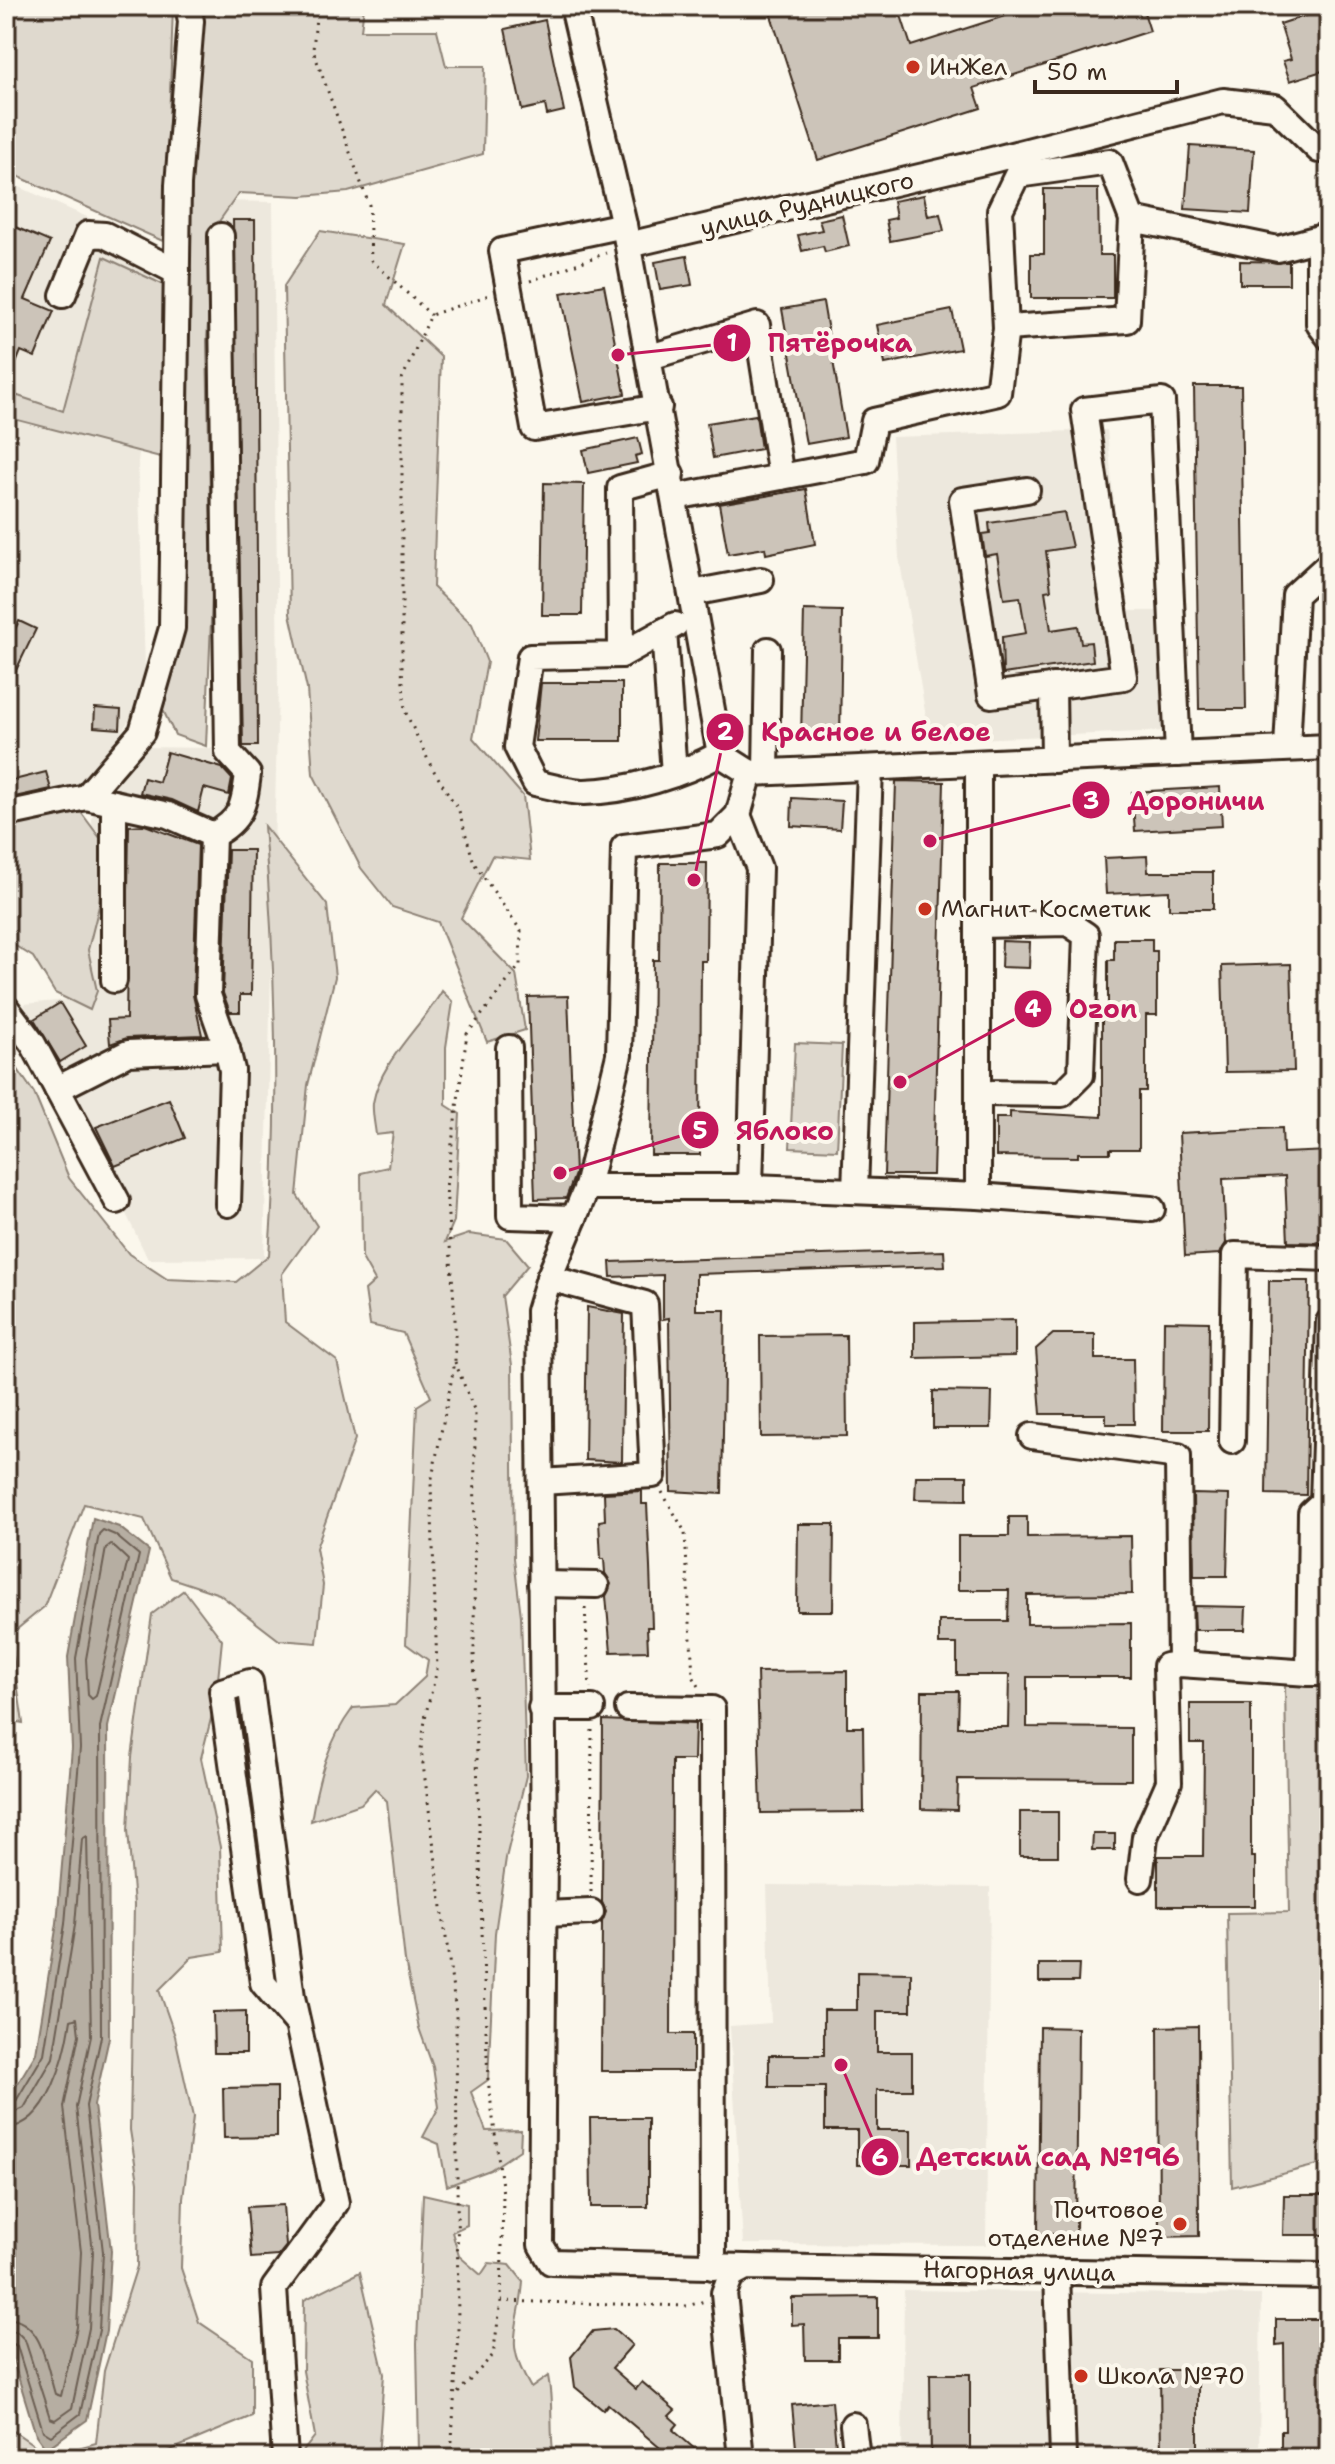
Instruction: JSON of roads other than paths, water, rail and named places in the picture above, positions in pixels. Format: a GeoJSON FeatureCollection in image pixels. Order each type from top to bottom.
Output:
{"type":"FeatureCollection","features":[{"type":"Feature","properties":{"kind":"street"},"geometry":{"type":"LineString","coordinates":[[86,797],[142,732],[172,628],[178,185],[191,21],[188,6]]}},
{"type":"Feature","properties":{"kind":"street"},"geometry":{"type":"LineString","coordinates":[[573,6],[626,235],[650,357],[720,754]]}},
{"type":"Feature","properties":{"kind":"street","name":"улица Рудницкого"},"geometry":{"type":"LineString","coordinates":[[659,407],[534,428],[502,251],[626,235],[1098,133],[1223,101],[1275,107],[1319,150],[1329,148]]}},
{"type":"Feature","properties":{"kind":"street"},"geometry":{"type":"LineString","coordinates":[[1006,328],[1127,320],[1132,219],[1098,133]]}},
{"type":"Feature","properties":{"kind":"street"},"geometry":{"type":"LineString","coordinates":[[621,655],[620,488],[781,477],[866,461],[874,421],[998,393],[1006,328],[1000,210],[1017,175],[1110,162]]}},
{"type":"Feature","properties":{"kind":"street"},"geometry":{"type":"LineString","coordinates":[[1132,219],[1278,249],[1324,238],[1319,324],[1329,337]]}},
{"type":"Feature","properties":{"kind":"street"},"geometry":{"type":"LineString","coordinates":[[63,295],[88,234],[105,235],[177,272]]}},
{"type":"Feature","properties":{"kind":"street"},"geometry":{"type":"LineString","coordinates":[[213,835],[231,825],[244,804],[248,774],[228,752],[221,236]]}},
{"type":"Feature","properties":{"kind":"street"},"geometry":{"type":"LineString","coordinates":[[650,357],[757,325],[781,477]]}},
{"type":"Feature","properties":{"kind":"street"},"geometry":{"type":"LineString","coordinates":[[1027,490],[962,500],[991,695],[1124,677],[1084,410],[1162,401],[1178,754]]}},
{"type":"Feature","properties":{"kind":"street"},"geometry":{"type":"LineString","coordinates":[[1287,748],[1295,595],[1329,564]]}},
{"type":"Feature","properties":{"kind":"street"},"geometry":{"type":"LineString","coordinates":[[720,754],[674,774],[582,792],[535,783],[517,747],[530,657],[621,655],[664,631],[693,603],[761,580]]}},
{"type":"Feature","properties":{"kind":"street"},"geometry":{"type":"LineString","coordinates":[[664,631],[674,774]]}},
{"type":"Feature","properties":{"kind":"street"},"geometry":{"type":"LineString","coordinates":[[591,1912],[544,1914],[539,1311],[549,1278],[587,1187],[619,1055],[624,847],[718,835],[738,815],[758,773],[768,650]]}},
{"type":"Feature","properties":{"kind":"street"},"geometry":{"type":"LineString","coordinates":[[1053,686],[1054,760]]}},
{"type":"Feature","properties":{"kind":"street"},"geometry":{"type":"LineString","coordinates":[[720,754],[758,773],[1329,747]]}},
{"type":"Feature","properties":{"kind":"street"},"geometry":{"type":"LineString","coordinates":[[978,763],[978,1196]]}},
{"type":"Feature","properties":{"kind":"street"},"geometry":{"type":"LineString","coordinates":[[855,1191],[870,768]]}},
{"type":"Feature","properties":{"kind":"street"},"geometry":{"type":"LineString","coordinates":[[6,814],[86,797],[168,815],[213,835]]}},
{"type":"Feature","properties":{"kind":"street"},"geometry":{"type":"LineString","coordinates":[[114,803],[114,980]]}},
{"type":"Feature","properties":{"kind":"street"},"geometry":{"type":"LineString","coordinates":[[738,815],[759,868],[750,1187]]}},
{"type":"Feature","properties":{"kind":"street"},"geometry":{"type":"LineString","coordinates":[[213,835],[208,995],[232,1070],[228,1204]]}},
{"type":"Feature","properties":{"kind":"street"},"geometry":{"type":"LineString","coordinates":[[978,925],[1068,923],[1086,935],[1081,1075],[1062,1094],[978,1093]]}},
{"type":"Feature","properties":{"kind":"street"},"geometry":{"type":"LineString","coordinates":[[6,1008],[33,1044],[117,1201]]}},
{"type":"Feature","properties":{"kind":"street"},"geometry":{"type":"LineString","coordinates":[[509,1048],[510,1216],[574,1218]]}},
{"type":"Feature","properties":{"kind":"street"},"geometry":{"type":"LineString","coordinates":[[57,1089],[128,1053],[227,1049]]}},
{"type":"Feature","properties":{"kind":"street"},"geometry":{"type":"LineString","coordinates":[[587,1187],[750,1187],[855,1191],[978,1196],[1152,1209]]}},
{"type":"Feature","properties":{"kind":"street"},"geometry":{"type":"LineString","coordinates":[[1232,1441],[1235,1255],[1329,1258]]}},
{"type":"Feature","properties":{"kind":"street"},"geometry":{"type":"LineString","coordinates":[[541,1482],[653,1475],[645,1304],[549,1278]]}},
{"type":"Feature","properties":{"kind":"street"},"geometry":{"type":"LineString","coordinates":[[1140,1879],[1145,1837],[1169,1782],[1166,1666],[1180,1664],[1319,1673],[1311,1513],[1323,1502],[1329,1322]]}},
{"type":"Feature","properties":{"kind":"street"},"geometry":{"type":"LineString","coordinates":[[1032,1436],[1178,1456],[1180,1664]]}},
{"type":"Feature","properties":{"kind":"street"},"geometry":{"type":"LineString","coordinates":[[541,1584],[590,1585]]}},
{"type":"Feature","properties":{"kind":"street"},"geometry":{"type":"LineString","coordinates":[[285,2458],[274,2288],[336,2203],[298,2024],[292,1997],[250,1682],[222,1691],[263,1983],[298,2024]]}},
{"type":"Feature","properties":{"kind":"street"},"geometry":{"type":"LineString","coordinates":[[541,1708],[592,1708]]}},
{"type":"Feature","properties":{"kind":"street"},"geometry":{"type":"LineString","coordinates":[[628,1708],[712,1709],[713,2267]]}},
{"type":"Feature","properties":{"kind":"street","name":"Нагорная улица"},"geometry":{"type":"LineString","coordinates":[[544,1914],[541,2245],[551,2262],[1329,2276]]}},
{"type":"Feature","properties":{"kind":"street"},"geometry":{"type":"LineString","coordinates":[[741,2458],[715,2297],[731,2275],[746,2267]]}},
{"type":"Feature","properties":{"kind":"street"},"geometry":{"type":"LineString","coordinates":[[1057,2272],[1063,2458]]}},
{"type":"Feature","properties":{"kind":"street"},"geometry":{"type":"LineString","coordinates":[[853,2425],[857,2458]]}},
{"type":"Feature","properties":{"kind":"water"},"geometry":{"type":"Polygon","coordinates":[[[93,1518],[119,1527],[149,1551],[108,1727],[109,2038],[94,2105],[111,2251],[106,2331],[87,2420],[46,2449],[36,2435],[6,2337],[6,2103],[36,2053],[57,1923],[72,1748],[68,1657],[93,1518]]]}},
{"type":"Feature","properties":{"kind":"place","name":"ИнЖел"},"geometry":{"type":"Point","coordinates":[913,67]}},
{"type":"Feature","properties":{"kind":"place","name":"Пятёрочка"},"geometry":{"type":"Point","coordinates":[618,355]}},
{"type":"Feature","properties":{"kind":"place","name":"Дороничи"},"geometry":{"type":"Point","coordinates":[930,841]}},
{"type":"Feature","properties":{"kind":"place","name":"Красное и белое"},"geometry":{"type":"Point","coordinates":[694,880]}},
{"type":"Feature","properties":{"kind":"place","name":"Магнит Косметик"},"geometry":{"type":"Point","coordinates":[925,909]}},
{"type":"Feature","properties":{"kind":"place","name":"Ozon"},"geometry":{"type":"Point","coordinates":[900,1082]}},
{"type":"Feature","properties":{"kind":"place","name":"Яблоко"},"geometry":{"type":"Point","coordinates":[560,1173]}},
{"type":"Feature","properties":{"kind":"place","name":"Детский сад №196"},"geometry":{"type":"Point","coordinates":[841,2065]}},
{"type":"Feature","properties":{"kind":"place","name":"Почтовое отделение №7"},"geometry":{"type":"Point","coordinates":[1180,2224]}},
{"type":"Feature","properties":{"kind":"place","name":"Школа №70"},"geometry":{"type":"Point","coordinates":[1081,2376]}}]}
